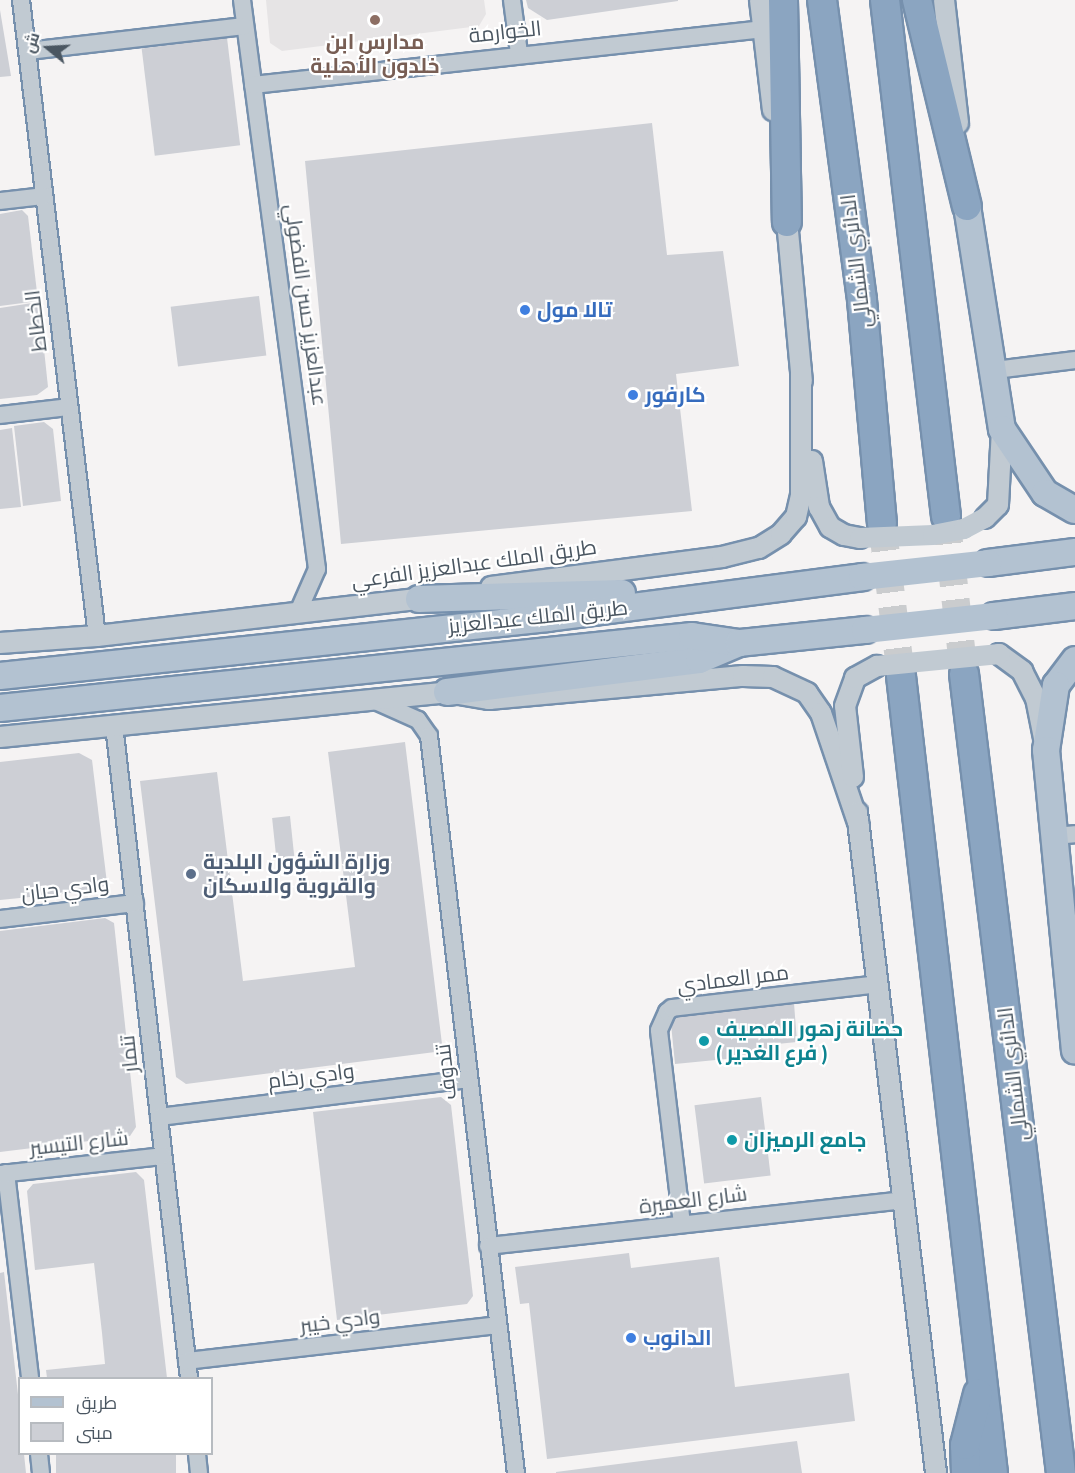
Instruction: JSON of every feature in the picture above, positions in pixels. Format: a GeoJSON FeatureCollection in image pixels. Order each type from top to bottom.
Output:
{"type":"FeatureCollection","features":[{"type":"Feature","properties":{"kind":"highway"},"geometry":{"type":"LineString","coordinates":[[783,0],[787,222]]}},
{"type":"Feature","properties":{"kind":"highway","name":"الدائري الشمالي"},"geometry":{"type":"LineString","coordinates":[[822,0],[862,300],[871,530]]}},
{"type":"Feature","properties":{"kind":"highway"},"geometry":{"type":"LineString","coordinates":[[885,0],[946,516]]}},
{"type":"Feature","properties":{"kind":"highway"},"geometry":{"type":"LineString","coordinates":[[917,0],[967,206]]}},
{"type":"Feature","properties":{"kind":"highway"},"geometry":{"type":"LineString","coordinates":[[889,671],[993,1473]]}},
{"type":"Feature","properties":{"kind":"highway","name":"الدائري الشمالي"},"geometry":{"type":"LineString","coordinates":[[964,674],[1061,1473]]}},
{"type":"Feature","properties":{"kind":"highway"},"geometry":{"type":"LineString","coordinates":[[966,1473],[965,1445],[982,1377]]}},
{"type":"Feature","properties":{"kind":"main road"},"geometry":{"type":"LineString","coordinates":[[967,206],[995,370],[1002,429],[1045,494],[1075,510]]}},
{"type":"Feature","properties":{"kind":"main road","name":"طريق الملك عبدالعزيز"},"geometry":{"type":"LineString","coordinates":[[0,676],[491,623],[1075,552]]}},
{"type":"Feature","properties":{"kind":"main road"},"geometry":{"type":"LineString","coordinates":[[419,598],[742,591]]}},
{"type":"Feature","properties":{"kind":"main road","name":"طريق الملك عبدالعزيز"},"geometry":{"type":"LineString","coordinates":[[0,708],[692,636],[739,643],[1075,606]]}},
{"type":"Feature","properties":{"kind":"main road"},"geometry":{"type":"LineString","coordinates":[[447,692],[699,660],[739,643]]}},
{"type":"Feature","properties":{"kind":"main road"},"geometry":{"type":"LineString","coordinates":[[1075,660],[1056,685],[1046,750],[1064,835],[1075,1051]]}},
{"type":"Feature","properties":{"kind":"street","name":"الخطاط"},"geometry":{"type":"LineString","coordinates":[[21,0],[97,636]]}},
{"type":"Feature","properties":{"kind":"street","name":"عبدالعزيز حسن الفضولي"},"geometry":{"type":"LineString","coordinates":[[242,0],[317,569],[298,612]]}},
{"type":"Feature","properties":{"kind":"street"},"geometry":{"type":"LineString","coordinates":[[512,0],[519,53]]}},
{"type":"Feature","properties":{"kind":"street"},"geometry":{"type":"LineString","coordinates":[[760,0],[787,222],[815,491],[831,527],[844,536],[871,530],[933,535],[964,529],[985,518],[998,505],[1002,429]]}},
{"type":"Feature","properties":{"kind":"street"},"geometry":{"type":"LineString","coordinates":[[944,0],[967,206]]}},
{"type":"Feature","properties":{"kind":"street"},"geometry":{"type":"LineString","coordinates":[[28,51],[245,26]]}},
{"type":"Feature","properties":{"kind":"street","name":"الخوارمة"},"geometry":{"type":"LineString","coordinates":[[253,85],[519,53],[764,29]]}},
{"type":"Feature","properties":{"kind":"street"},"geometry":{"type":"LineString","coordinates":[[0,201],[44,196]]}},
{"type":"Feature","properties":{"kind":"street"},"geometry":{"type":"LineString","coordinates":[[995,370],[1075,360]]}},
{"type":"Feature","properties":{"kind":"street","name":"طريق الملك عبدالعزيز الفرعي"},"geometry":{"type":"LineString","coordinates":[[0,643],[97,636],[419,598],[759,548],[796,517],[801,495],[801,370]]}},
{"type":"Feature","properties":{"kind":"street"},"geometry":{"type":"LineString","coordinates":[[0,415],[69,407]]}},
{"type":"Feature","properties":{"kind":"street"},"geometry":{"type":"LineString","coordinates":[[936,1473],[845,706],[855,678],[999,654],[1022,671],[1036,698],[1046,750]]}},
{"type":"Feature","properties":{"kind":"street"},"geometry":{"type":"LineString","coordinates":[[0,738],[447,692],[489,699],[743,676],[772,677],[807,693],[821,712],[859,825]]}},
{"type":"Feature","properties":{"kind":"street","name":"تندوف"},"geometry":{"type":"LineString","coordinates":[[372,700],[418,720],[429,736],[516,1473]]}},
{"type":"Feature","properties":{"kind":"street","name":"تنمار"},"geometry":{"type":"LineString","coordinates":[[114,725],[189,1377]]}},
{"type":"Feature","properties":{"kind":"street","name":"وادي حبان"},"geometry":{"type":"LineString","coordinates":[[0,920],[135,903]]}},
{"type":"Feature","properties":{"kind":"street","name":"ممر العمادي"},"geometry":{"type":"LineString","coordinates":[[682,1224],[659,1030],[667,1012],[672,1008],[878,984]]}},
{"type":"Feature","properties":{"kind":"street","name":"وادي رخام"},"geometry":{"type":"LineString","coordinates":[[159,1117],[469,1079]]}},
{"type":"Feature","properties":{"kind":"street","name":"شارع التيسير"},"geometry":{"type":"LineString","coordinates":[[3,1174],[163,1156]]}},
{"type":"Feature","properties":{"kind":"street"},"geometry":{"type":"LineString","coordinates":[[3,1174],[30,1377]]}},
{"type":"Feature","properties":{"kind":"street","name":"شارع العميرة"},"geometry":{"type":"LineString","coordinates":[[488,1246],[903,1200]]}},
{"type":"Feature","properties":{"kind":"street","name":"وادي خيبر"},"geometry":{"type":"LineString","coordinates":[[187,1361],[498,1324]]}},
{"type":"Feature","properties":{"kind":"street"},"geometry":{"type":"LineString","coordinates":[[39,1455],[41,1473]]}},
{"type":"Feature","properties":{"kind":"street"},"geometry":{"type":"LineString","coordinates":[[197,1455],[200,1473]]}},
{"type":"Feature","properties":{"kind":"shaded area","name":"مدارس ابن خلدون الأهلية"},"geometry":{"type":"Polygon","coordinates":[[[266,0],[484,0],[486,14],[479,26],[282,51],[270,43],[266,0]]]}},
{"type":"Feature","properties":{"kind":"building"},"geometry":{"type":"Polygon","coordinates":[[[526,0],[678,1],[547,20],[528,8],[526,0]]]}},
{"type":"Feature","properties":{"kind":"building"},"geometry":{"type":"Polygon","coordinates":[[[0,10],[11,76],[0,77],[0,10]]]}},
{"type":"Feature","properties":{"kind":"building"},"geometry":{"type":"Polygon","coordinates":[[[227,38],[240,145],[155,156],[142,48],[227,38]]]}},
{"type":"Feature","properties":{"kind":"building","name":"تالا مول"},"geometry":{"type":"Polygon","coordinates":[[[652,123],[667,255],[723,251],[739,366],[676,374],[692,511],[341,544],[305,161],[652,123]]]}},
{"type":"Feature","properties":{"kind":"building"},"geometry":{"type":"Polygon","coordinates":[[[22,210],[28,216],[38,301],[0,306],[0,214],[22,210]]]}},
{"type":"Feature","properties":{"kind":"building"},"geometry":{"type":"Polygon","coordinates":[[[259,296],[266,356],[178,366],[171,307],[259,296]]]}},
{"type":"Feature","properties":{"kind":"building"},"geometry":{"type":"Polygon","coordinates":[[[39,302],[48,387],[37,395],[0,399],[0,308],[39,302]]]}},
{"type":"Feature","properties":{"kind":"building"},"geometry":{"type":"Polygon","coordinates":[[[44,422],[53,429],[61,501],[23,506],[14,426],[44,422]]]}},
{"type":"Feature","properties":{"kind":"building"},"geometry":{"type":"Polygon","coordinates":[[[12,428],[21,507],[0,509],[0,430],[12,428]]]}},
{"type":"Feature","properties":{"kind":"building","name":"وزارة الشؤون البلدية والقروية والاسكان"},"geometry":{"type":"Polygon","coordinates":[[[405,742],[442,1044],[435,1052],[186,1084],[176,1077],[140,781],[217,772],[243,981],[355,967],[328,752],[405,742]]]}},
{"type":"Feature","properties":{"kind":"building"},"geometry":{"type":"Polygon","coordinates":[[[79,753],[92,760],[107,883],[99,890],[0,900],[0,762],[79,753]]]}},
{"type":"Feature","properties":{"kind":"building"},"geometry":{"type":"Polygon","coordinates":[[[290,816],[295,860],[277,862],[272,818],[290,816]]]}},
{"type":"Feature","properties":{"kind":"building"},"geometry":{"type":"Polygon","coordinates":[[[105,918],[114,923],[136,1127],[130,1136],[0,1152],[0,931],[105,918]]]}},
{"type":"Feature","properties":{"kind":"building"},"geometry":{"type":"Polygon","coordinates":[[[794,1003],[797,1042],[777,1044],[778,1054],[675,1064],[671,1024],[680,1015],[794,1003]]]}},
{"type":"Feature","properties":{"kind":"building"},"geometry":{"type":"Polygon","coordinates":[[[441,1097],[451,1105],[473,1296],[467,1304],[337,1320],[313,1112],[441,1097]]]}},
{"type":"Feature","properties":{"kind":"building","name":"جامع الرميزان"},"geometry":{"type":"Polygon","coordinates":[[[761,1097],[771,1175],[704,1184],[694,1105],[761,1097]]]}},
{"type":"Feature","properties":{"kind":"building"},"geometry":{"type":"Polygon","coordinates":[[[136,1172],[144,1180],[167,1377],[47,1377],[46,1370],[105,1364],[94,1263],[35,1270],[27,1191],[33,1184],[136,1172]]]}},
{"type":"Feature","properties":{"kind":"building","name":"الدانوب"},"geometry":{"type":"Polygon","coordinates":[[[629,1253],[631,1268],[719,1257],[735,1387],[849,1373],[855,1421],[547,1459],[529,1303],[520,1304],[515,1267],[629,1253]]]}},
{"type":"Feature","properties":{"kind":"building"},"geometry":{"type":"Polygon","coordinates":[[[4,1272],[18,1394],[18,1455],[24,1455],[26,1473],[0,1473],[0,1273],[4,1272]]]}},
{"type":"Feature","properties":{"kind":"building"},"geometry":{"type":"Polygon","coordinates":[[[797,1441],[802,1473],[556,1473],[556,1472],[797,1441]]]}},
{"type":"Feature","properties":{"kind":"building"},"geometry":{"type":"Polygon","coordinates":[[[56,1455],[176,1455],[176,1473],[56,1473],[56,1455]]]}},
{"type":"Feature","properties":{"kind":"tunnel"},"geometry":{"type":"LineString","coordinates":[[946,516],[964,674]]}},
{"type":"Feature","properties":{"kind":"tunnel"},"geometry":{"type":"LineString","coordinates":[[882,523],[901,676]]}},
{"type":"Feature","properties":{"kind":"place","name":"مدارس ابن خلدون الأهلية"},"geometry":{"type":"Point","coordinates":[375,20]}},
{"type":"Feature","properties":{"kind":"place","name":"تالا مول"},"geometry":{"type":"Point","coordinates":[525,310]}},
{"type":"Feature","properties":{"kind":"place","name":"كارفور"},"geometry":{"type":"Point","coordinates":[633,395]}},
{"type":"Feature","properties":{"kind":"place","name":"وزارة الشؤون البلدية والقروية والاسكان"},"geometry":{"type":"Point","coordinates":[191,874]}},
{"type":"Feature","properties":{"kind":"place","name":"حضانة زهور المصيف ( فرع الغدير )"},"geometry":{"type":"Point","coordinates":[704,1041]}},
{"type":"Feature","properties":{"kind":"place","name":"جامع الرميزان"},"geometry":{"type":"Point","coordinates":[732,1140]}},
{"type":"Feature","properties":{"kind":"place","name":"الدانوب"},"geometry":{"type":"Point","coordinates":[631,1338]}}]}
